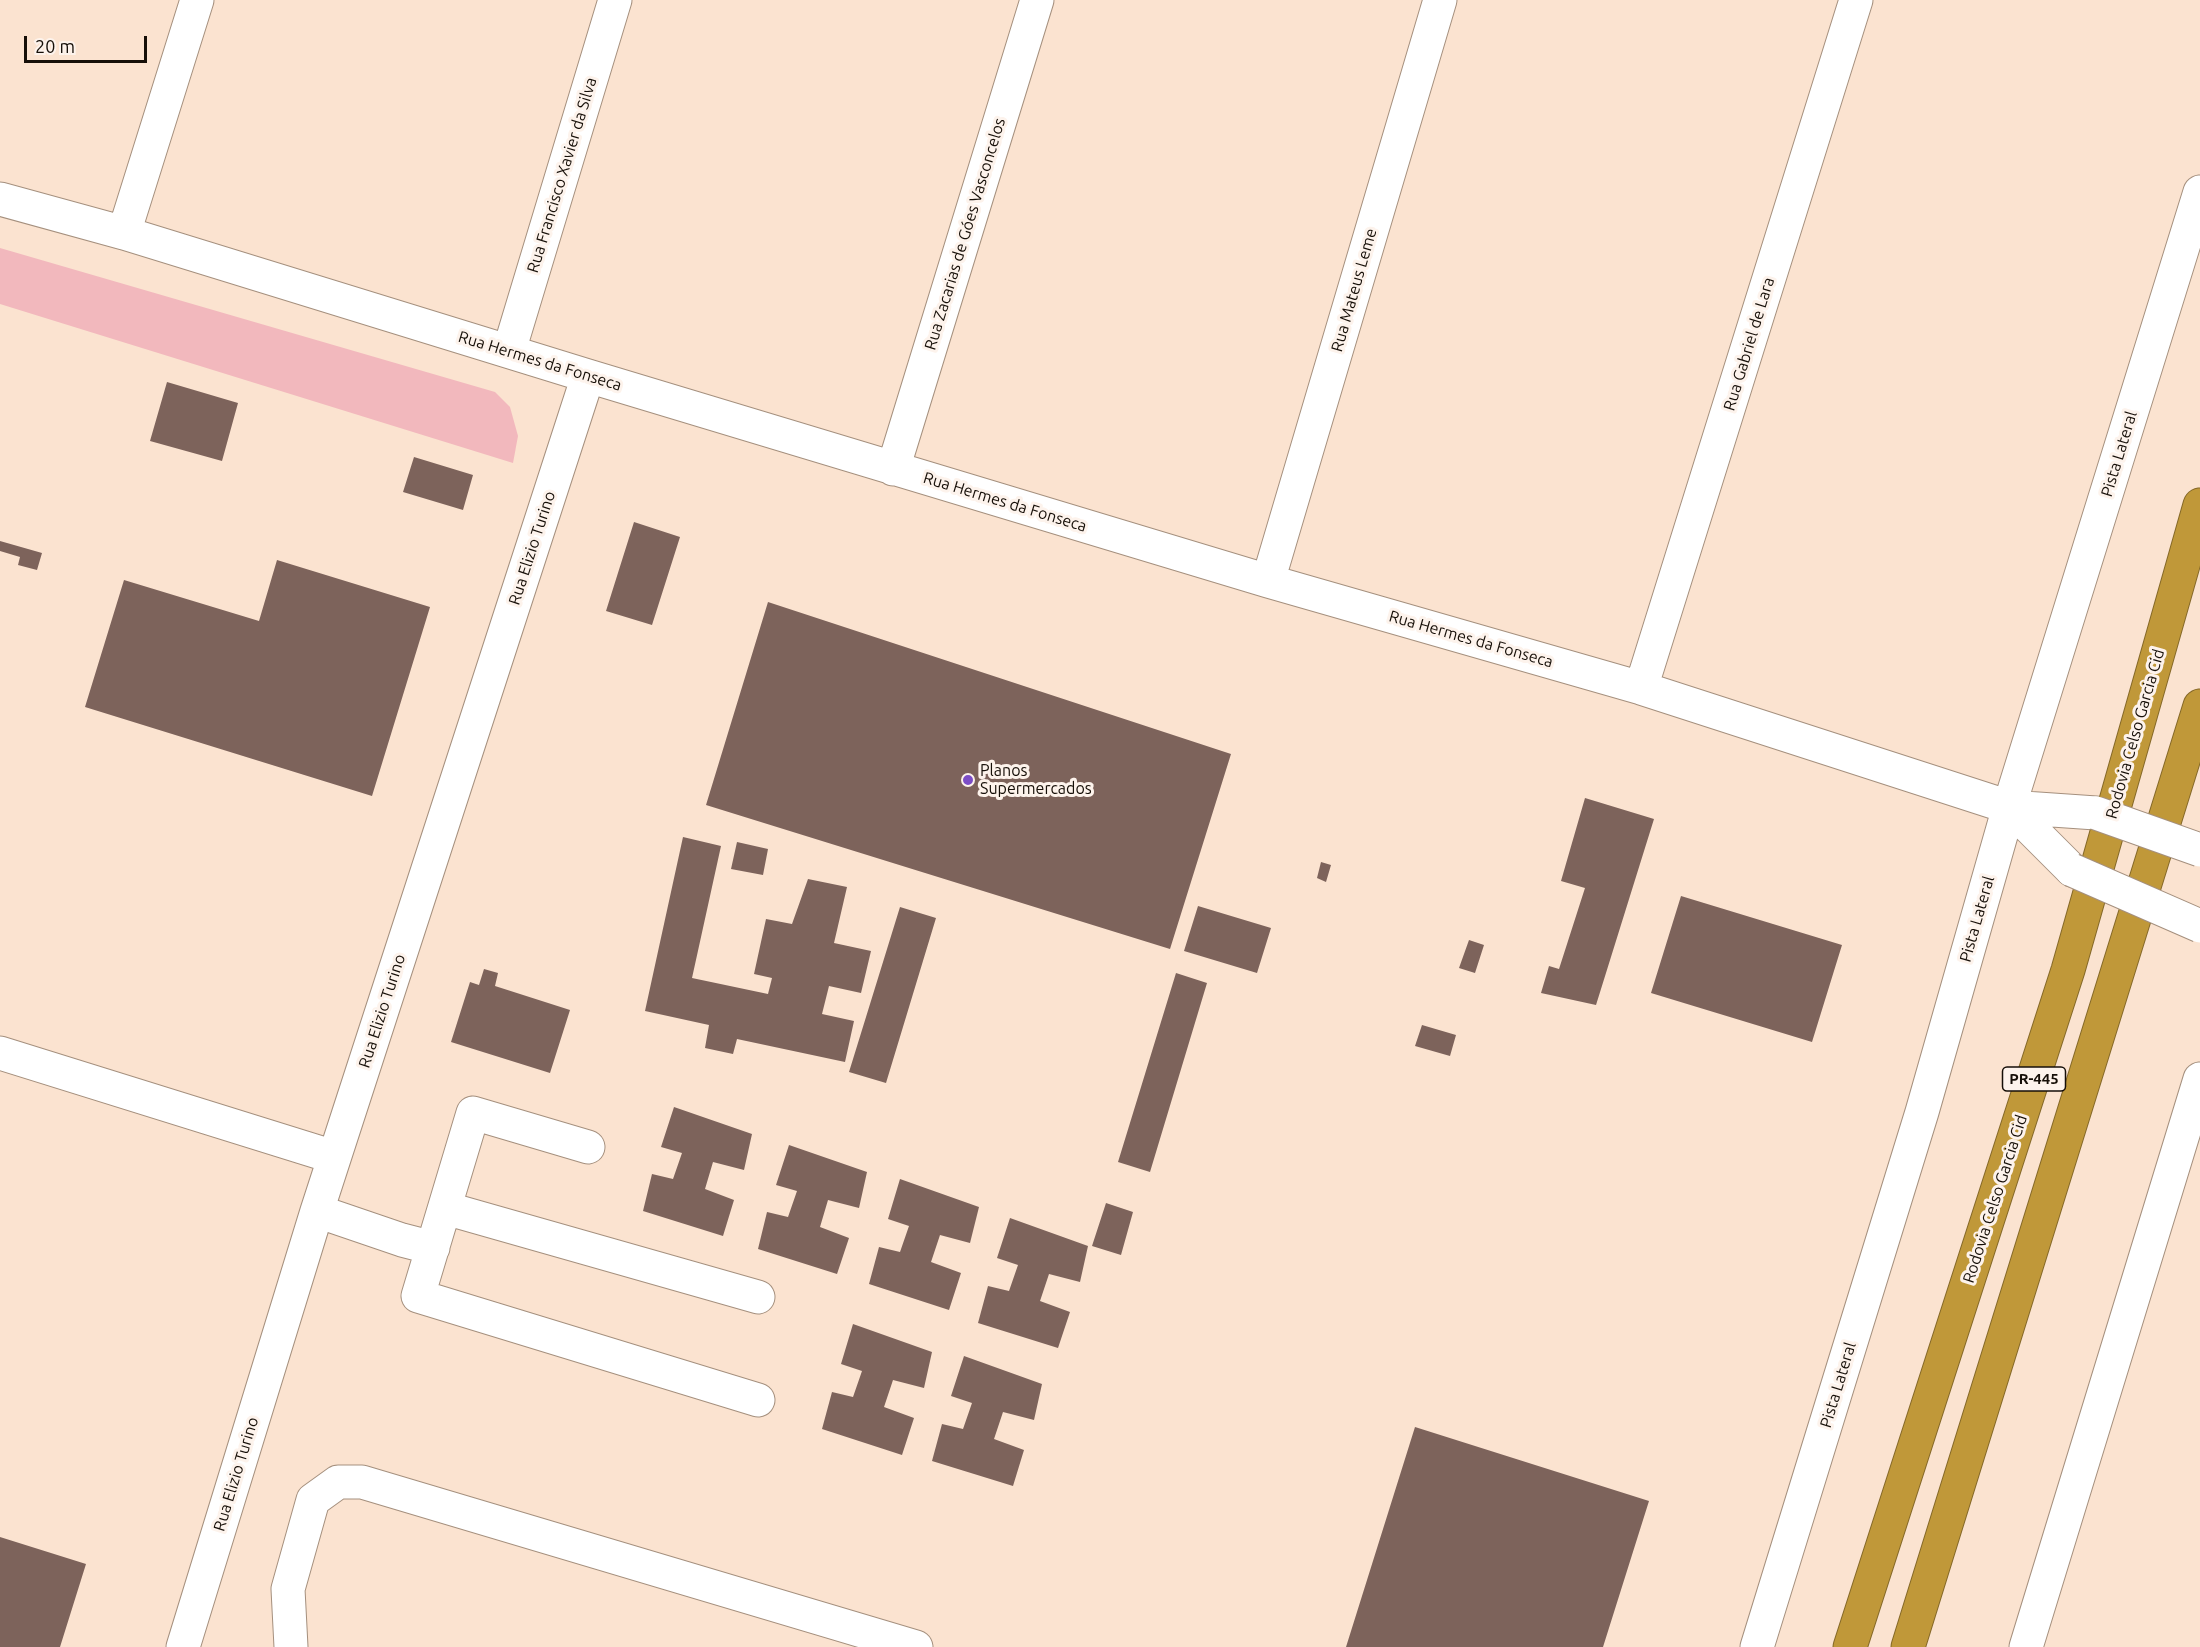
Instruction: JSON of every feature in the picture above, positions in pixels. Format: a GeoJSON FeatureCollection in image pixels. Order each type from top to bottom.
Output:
{"type":"FeatureCollection","features":[{"type":"Feature","properties":{"kind":"highway","name":"Rodovia Celso Garcia Cid"},"geometry":{"type":"LineString","coordinates":[[1850,1647],[2068,970],[2200,505]]}},
{"type":"Feature","properties":{"kind":"highway","name":"PR-445"},"geometry":{"type":"LineString","coordinates":[[1908,1647],[2200,706]]}},
{"type":"Feature","properties":{"kind":"street"},"geometry":{"type":"LineString","coordinates":[[124,233],[197,0]]}},
{"type":"Feature","properties":{"kind":"street","name":"Rua Francisco Xavier da Silva"},"geometry":{"type":"LineString","coordinates":[[508,351],[615,0]]}},
{"type":"Feature","properties":{"kind":"street","name":"Rua Zacarias de Góes Vasconcelos"},"geometry":{"type":"LineString","coordinates":[[893,469],[1037,0]]}},
{"type":"Feature","properties":{"kind":"street","name":"Rua Mateus Leme"},"geometry":{"type":"LineString","coordinates":[[1268,581],[1440,0]]}},
{"type":"Feature","properties":{"kind":"street","name":"Rua Gabriel de Lara"},"geometry":{"type":"LineString","coordinates":[[1641,688],[1856,0]]}},
{"type":"Feature","properties":{"kind":"street","name":"Pista Lateral"},"geometry":{"type":"LineString","coordinates":[[1757,1647],[1922,1112],[2009,807],[2200,192]]}},
{"type":"Feature","properties":{"kind":"street","name":"Rua Hermes da Fonseca"},"geometry":{"type":"LineString","coordinates":[[0,199],[124,233],[893,469],[1268,581],[1641,688],[2009,807]]}},
{"type":"Feature","properties":{"kind":"street","name":"Rua Elizio Turino"},"geometry":{"type":"LineString","coordinates":[[183,1647],[334,1157],[588,376]]}},
{"type":"Feature","properties":{"kind":"street"},"geometry":{"type":"LineString","coordinates":[[2009,807],[2096,813],[2200,850]]}},
{"type":"Feature","properties":{"kind":"street"},"geometry":{"type":"LineString","coordinates":[[2009,807],[2072,870],[2200,926]]}},
{"type":"Feature","properties":{"kind":"street"},"geometry":{"type":"LineString","coordinates":[[0,1053],[334,1157]]}},
{"type":"Feature","properties":{"kind":"street"},"geometry":{"type":"LineString","coordinates":[[2025,1647],[2200,1079]]}},
{"type":"Feature","properties":{"kind":"street"},"geometry":{"type":"LineString","coordinates":[[588,1147],[473,1113],[418,1296],[758,1400]]}},
{"type":"Feature","properties":{"kind":"street"},"geometry":{"type":"LineString","coordinates":[[445,1208],[758,1297]]}},
{"type":"Feature","properties":{"kind":"street"},"geometry":{"type":"LineString","coordinates":[[317,1211],[433,1248]]}},
{"type":"Feature","properties":{"kind":"street"},"geometry":{"type":"LineString","coordinates":[[291,1647],[288,1589],[313,1500],[338,1482],[362,1482],[916,1647]]}},
{"type":"Feature","properties":{"kind":"shaded area"},"geometry":{"type":"Polygon","coordinates":[[[0,248],[495,392],[510,407],[518,436],[513,463],[0,304],[0,248]]]}},
{"type":"Feature","properties":{"kind":"building"},"geometry":{"type":"Polygon","coordinates":[[[167,382],[238,403],[222,461],[150,441],[167,382]]]}},
{"type":"Feature","properties":{"kind":"building"},"geometry":{"type":"Polygon","coordinates":[[[414,457],[473,475],[463,510],[403,492],[414,457]]]}},
{"type":"Feature","properties":{"kind":"building"},"geometry":{"type":"Polygon","coordinates":[[[634,522],[680,537],[652,625],[606,611],[634,522]]]}},
{"type":"Feature","properties":{"kind":"building"},"geometry":{"type":"Polygon","coordinates":[[[0,541],[42,553],[37,570],[18,565],[20,557],[0,551],[0,541]]]}},
{"type":"Feature","properties":{"kind":"building"},"geometry":{"type":"Polygon","coordinates":[[[277,560],[430,607],[372,796],[85,707],[124,580],[259,621],[277,560]]]}},
{"type":"Feature","properties":{"kind":"building","name":"Planos Supermercados"},"geometry":{"type":"Polygon","coordinates":[[[768,602],[1231,754],[1170,949],[706,805],[768,602]]]}},
{"type":"Feature","properties":{"kind":"building"},"geometry":{"type":"Polygon","coordinates":[[[1585,798],[1654,819],[1596,1005],[1541,993],[1549,966],[1559,969],[1585,888],[1561,881],[1585,798]]]}},
{"type":"Feature","properties":{"kind":"building"},"geometry":{"type":"Polygon","coordinates":[[[683,837],[721,846],[692,978],[768,994],[772,978],[754,974],[766,919],[792,924],[808,879],[847,887],[834,943],[871,951],[861,993],[829,986],[822,1014],[854,1021],[845,1062],[737,1039],[733,1054],[705,1048],[709,1025],[645,1011],[683,837]]]}},
{"type":"Feature","properties":{"kind":"building"},"geometry":{"type":"Polygon","coordinates":[[[737,842],[768,849],[763,875],[731,869],[737,842]]]}},
{"type":"Feature","properties":{"kind":"building"},"geometry":{"type":"Polygon","coordinates":[[[1321,862],[1331,865],[1326,882],[1317,878],[1321,862]]]}},
{"type":"Feature","properties":{"kind":"building"},"geometry":{"type":"Polygon","coordinates":[[[1681,896],[1842,945],[1812,1042],[1651,993],[1681,896]]]}},
{"type":"Feature","properties":{"kind":"building"},"geometry":{"type":"Polygon","coordinates":[[[1198,906],[1271,928],[1257,973],[1184,951],[1198,906]]]}},
{"type":"Feature","properties":{"kind":"building"},"geometry":{"type":"Polygon","coordinates":[[[900,907],[936,918],[886,1083],[849,1072],[900,907]]]}},
{"type":"Feature","properties":{"kind":"building"},"geometry":{"type":"Polygon","coordinates":[[[1469,940],[1484,945],[1475,973],[1459,968],[1469,940]]]}},
{"type":"Feature","properties":{"kind":"building"},"geometry":{"type":"Polygon","coordinates":[[[484,969],[498,973],[495,986],[570,1010],[550,1073],[451,1042],[470,982],[479,985],[484,969]]]}},
{"type":"Feature","properties":{"kind":"building"},"geometry":{"type":"Polygon","coordinates":[[[1176,973],[1207,983],[1150,1172],[1118,1162],[1176,973]]]}},
{"type":"Feature","properties":{"kind":"building"},"geometry":{"type":"Polygon","coordinates":[[[1422,1025],[1456,1035],[1450,1056],[1415,1046],[1422,1025]]]}},
{"type":"Feature","properties":{"kind":"building"},"geometry":{"type":"Polygon","coordinates":[[[674,1107],[752,1134],[744,1170],[713,1162],[705,1189],[734,1200],[723,1236],[643,1211],[652,1174],[673,1179],[682,1153],[661,1147],[674,1107]]]}},
{"type":"Feature","properties":{"kind":"building"},"geometry":{"type":"Polygon","coordinates":[[[789,1145],[867,1172],[859,1208],[828,1200],[820,1227],[849,1238],[837,1274],[758,1249],[767,1212],[788,1217],[797,1191],[776,1185],[789,1145]]]}},
{"type":"Feature","properties":{"kind":"building"},"geometry":{"type":"Polygon","coordinates":[[[900,1179],[979,1207],[970,1243],[940,1235],[931,1262],[961,1273],[949,1310],[869,1284],[879,1247],[900,1252],[909,1226],[888,1219],[900,1179]]]}},
{"type":"Feature","properties":{"kind":"building"},"geometry":{"type":"Polygon","coordinates":[[[1106,1203],[1133,1212],[1121,1255],[1092,1246],[1106,1203]]]}},
{"type":"Feature","properties":{"kind":"building"},"geometry":{"type":"Polygon","coordinates":[[[1010,1218],[1088,1246],[1080,1282],[1049,1274],[1040,1301],[1070,1312],[1058,1348],[978,1323],[988,1286],[1009,1291],[1018,1265],[997,1258],[1010,1218]]]}},
{"type":"Feature","properties":{"kind":"building"},"geometry":{"type":"Polygon","coordinates":[[[853,1324],[932,1352],[924,1388],[893,1380],[884,1407],[914,1418],[902,1455],[822,1429],[832,1392],[853,1397],[862,1371],[841,1364],[853,1324]]]}},
{"type":"Feature","properties":{"kind":"building"},"geometry":{"type":"Polygon","coordinates":[[[964,1356],[1042,1384],[1034,1420],[1003,1412],[994,1439],[1024,1450],[1013,1486],[932,1461],[942,1424],[963,1429],[972,1403],[951,1396],[964,1356]]]}},
{"type":"Feature","properties":{"kind":"building"},"geometry":{"type":"Polygon","coordinates":[[[1415,1427],[1649,1501],[1603,1647],[1346,1647],[1415,1427]]]}},
{"type":"Feature","properties":{"kind":"building"},"geometry":{"type":"Polygon","coordinates":[[[0,1537],[86,1564],[60,1647],[0,1647],[0,1537]]]}},
{"type":"Feature","properties":{"kind":"place","name":"Planos Supermercados"},"geometry":{"type":"Point","coordinates":[968,780]}}]}
